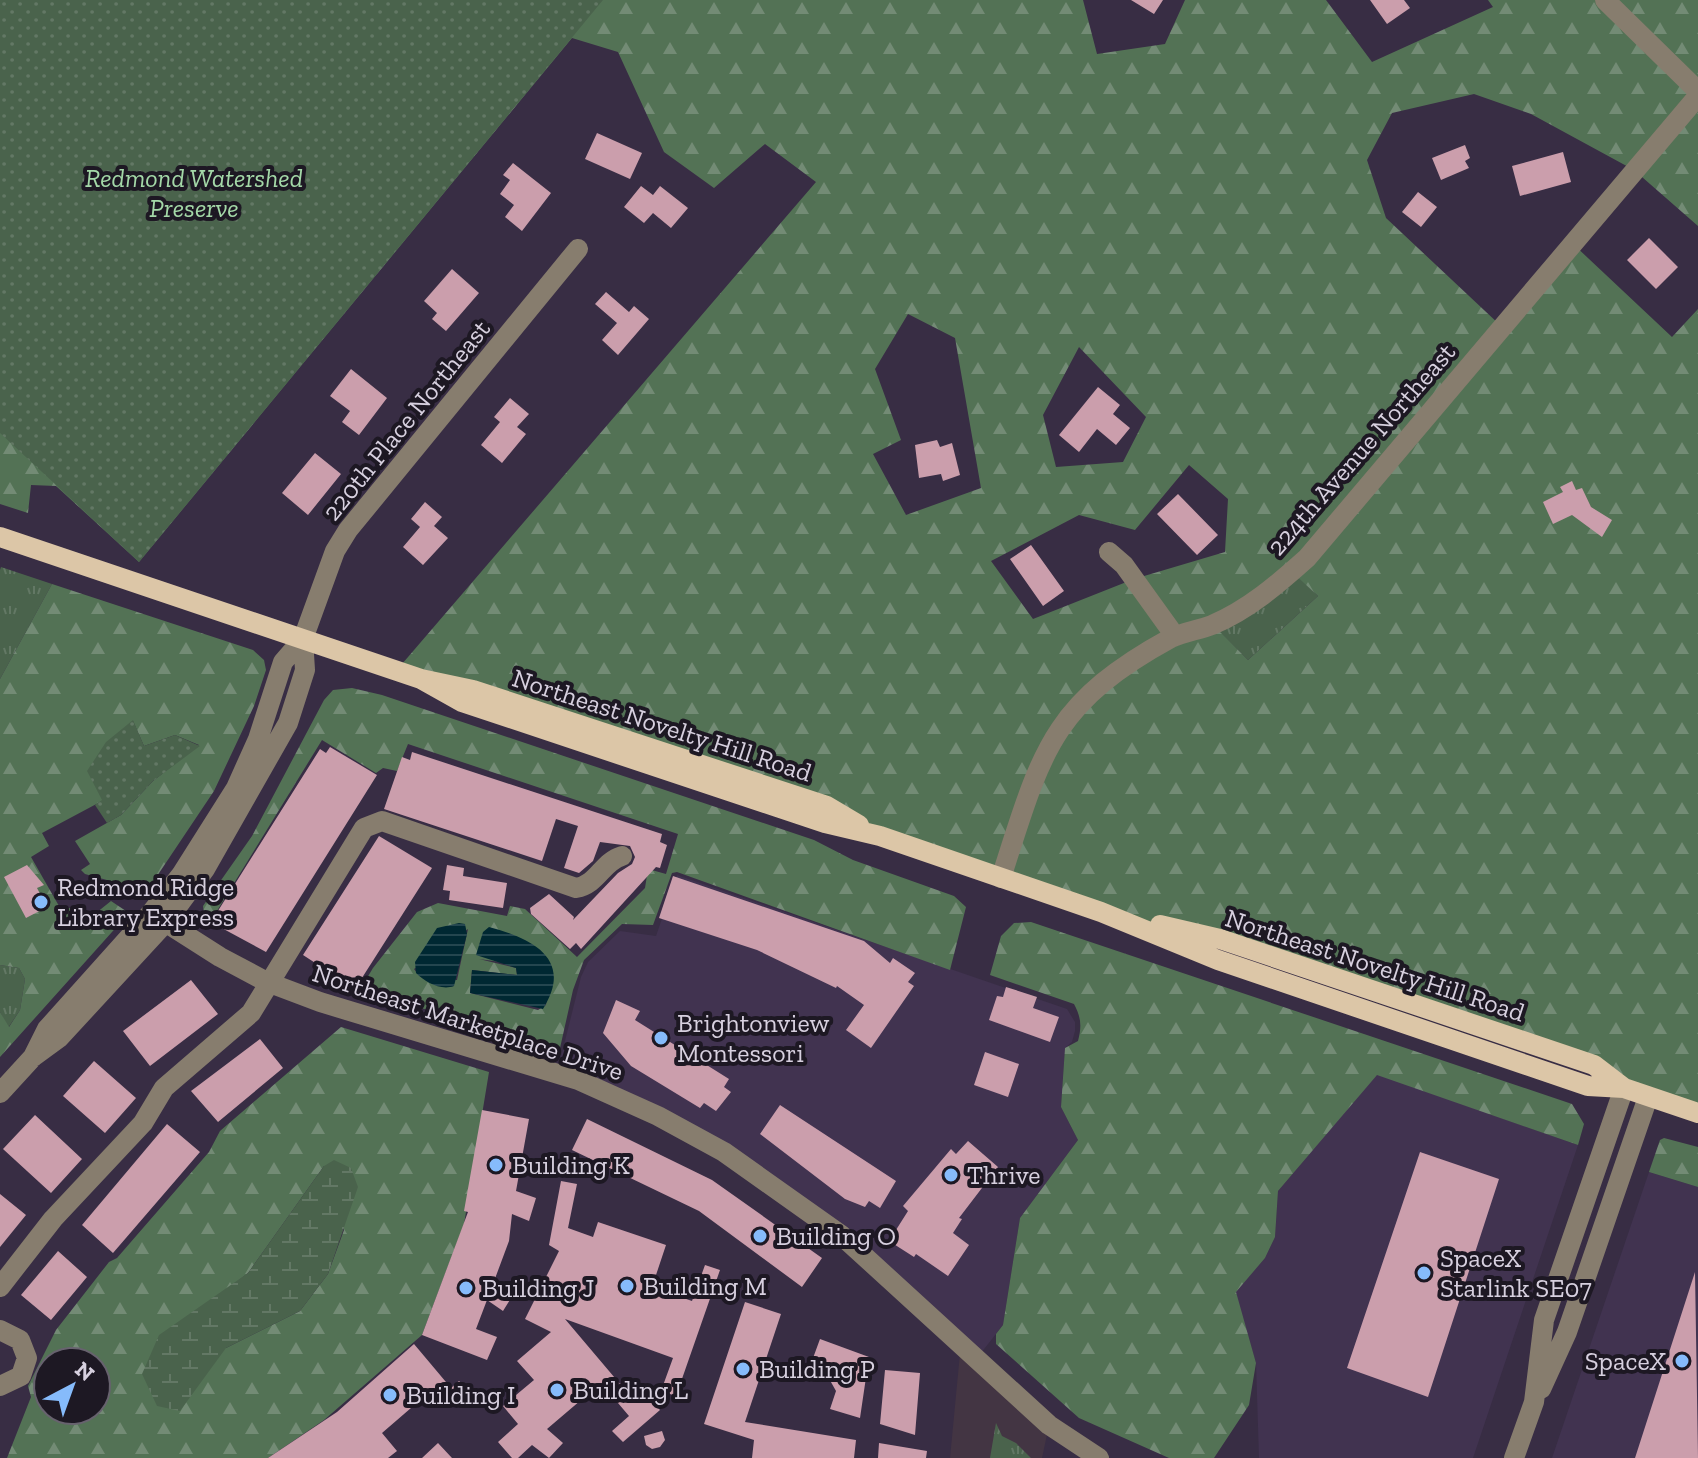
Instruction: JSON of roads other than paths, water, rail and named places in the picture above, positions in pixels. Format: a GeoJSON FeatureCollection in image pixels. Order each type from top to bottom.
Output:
{"type":"FeatureCollection","features":[{"type":"Feature","properties":{"kind":"main road","name":"Northeast Novelty Hill Road"},"geometry":{"type":"LineString","coordinates":[[0,537],[421,679],[462,702],[825,823],[880,836],[1101,912],[1218,960],[1588,1086],[1624,1088],[1698,1113]]}},
{"type":"Feature","properties":{"kind":"street"},"geometry":{"type":"LineString","coordinates":[[1605,0],[1698,94]]}},
{"type":"Feature","properties":{"kind":"street","name":"224th Avenue Northeast"},"geometry":{"type":"LineString","coordinates":[[1001,878],[1038,767],[1056,731],[1101,682],[1175,636],[1212,625],[1247,607],[1307,558],[1698,94]]}},
{"type":"Feature","properties":{"kind":"street","name":"220th Place Northeast"},"geometry":{"type":"LineString","coordinates":[[0,1093],[33,1057],[59,1038],[236,819],[288,723],[305,670],[303,639],[335,551],[348,530],[578,249]]}},
{"type":"Feature","properties":{"kind":"street"},"geometry":{"type":"LineString","coordinates":[[1109,552],[1124,565],[1175,636]]}},
{"type":"Feature","properties":{"kind":"street"},"geometry":{"type":"LineString","coordinates":[[0,1287],[53,1219],[143,1123],[164,1088],[251,1013],[354,842],[372,823],[382,821],[576,888],[593,882],[611,860],[622,856]]}},
{"type":"Feature","properties":{"kind":"street","name":"Northeast Marketplace Drive"},"geometry":{"type":"LineString","coordinates":[[159,918],[267,982],[320,1002],[578,1080],[658,1116],[724,1152],[841,1235],[1049,1425],[1099,1458]]}},
{"type":"Feature","properties":{"kind":"street"},"geometry":{"type":"LineString","coordinates":[[1534,1402],[1544,1320],[1624,1088]]}},
{"type":"Feature","properties":{"kind":"street"},"geometry":{"type":"LineString","coordinates":[[1514,1458],[1534,1402],[1567,1332],[1648,1097]]}},
{"type":"Feature","properties":{"kind":"street"},"geometry":{"type":"LineString","coordinates":[[0,1330],[20,1340],[27,1358],[21,1376],[0,1386]]}},
{"type":"Feature","properties":{"kind":"water"},"geometry":{"type":"Polygon","coordinates":[[[465,924],[467,934],[454,986],[434,985],[424,980],[416,973],[415,962],[437,928],[465,924]]]}},
{"type":"Feature","properties":{"kind":"water"},"geometry":{"type":"Polygon","coordinates":[[[489,927],[533,944],[551,964],[554,976],[552,991],[543,1009],[470,993],[472,970],[517,975],[516,968],[476,955],[483,932],[489,927]]]}},
{"type":"Feature","properties":{"kind":"place","name":"Redmond Ridge Library Express"},"geometry":{"type":"Point","coordinates":[41,902]}},
{"type":"Feature","properties":{"kind":"place","name":"Brightonview Montessori"},"geometry":{"type":"Point","coordinates":[661,1038]}},
{"type":"Feature","properties":{"kind":"place","name":"Building K"},"geometry":{"type":"Point","coordinates":[496,1165]}},
{"type":"Feature","properties":{"kind":"place","name":"Thrive"},"geometry":{"type":"Point","coordinates":[951,1175]}},
{"type":"Feature","properties":{"kind":"place","name":"Building O"},"geometry":{"type":"Point","coordinates":[760,1236]}},
{"type":"Feature","properties":{"kind":"place","name":"SpaceX Starlink SE07"},"geometry":{"type":"Point","coordinates":[1424,1273]}},
{"type":"Feature","properties":{"kind":"place","name":"Building M"},"geometry":{"type":"Point","coordinates":[627,1286]}},
{"type":"Feature","properties":{"kind":"place","name":"Building J"},"geometry":{"type":"Point","coordinates":[466,1288]}},
{"type":"Feature","properties":{"kind":"place","name":"SpaceX"},"geometry":{"type":"Point","coordinates":[1682,1361]}},
{"type":"Feature","properties":{"kind":"place","name":"Building P"},"geometry":{"type":"Point","coordinates":[743,1369]}},
{"type":"Feature","properties":{"kind":"place","name":"Building L"},"geometry":{"type":"Point","coordinates":[557,1390]}},
{"type":"Feature","properties":{"kind":"place","name":"Building I"},"geometry":{"type":"Point","coordinates":[390,1395]}},
{"type":"Feature","properties":{"kind":"park label","name":"Redmond Watershed Preserve"},"geometry":{"type":"Point","coordinates":[194,193]}}]}
